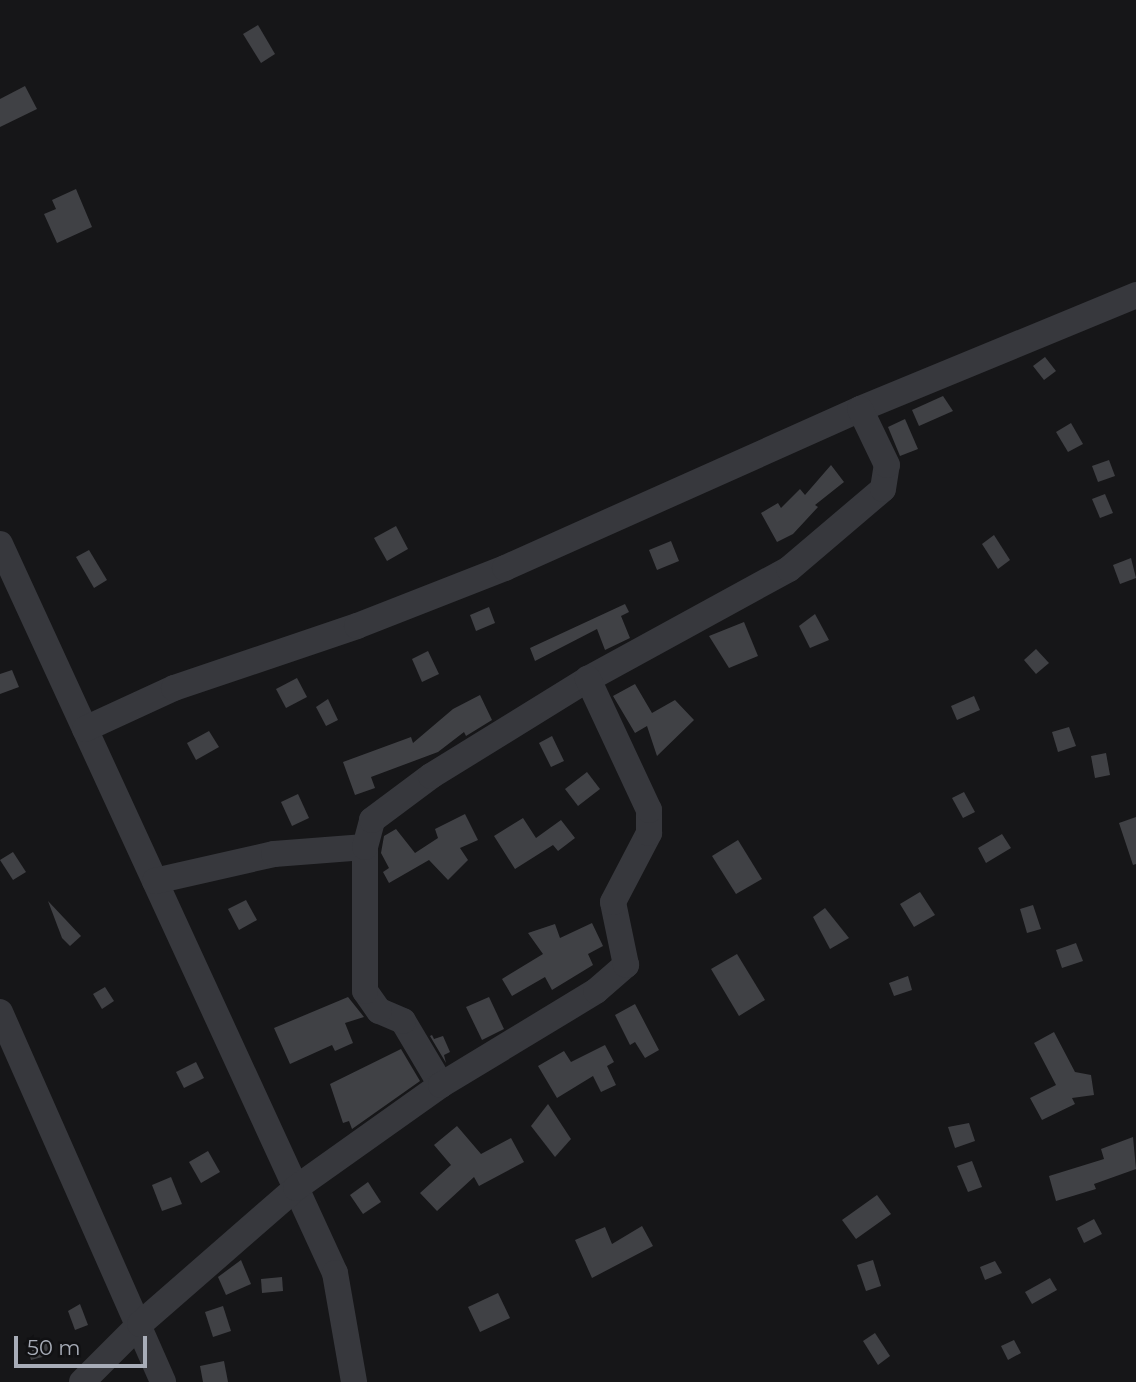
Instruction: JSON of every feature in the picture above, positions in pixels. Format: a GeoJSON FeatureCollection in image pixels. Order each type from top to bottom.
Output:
{"type":"FeatureCollection","features":[{"type":"Feature","properties":{"kind":"street"},"geometry":{"type":"LineString","coordinates":[[85,729],[174,688],[357,626],[505,568],[860,409],[1136,295]]}},
{"type":"Feature","properties":{"kind":"street"},"geometry":{"type":"LineString","coordinates":[[441,1085],[403,1021],[379,1011],[365,991],[365,847],[379,811],[588,679],[789,569],[883,489],[887,465],[860,409]]}},
{"type":"Feature","properties":{"kind":"street"},"geometry":{"type":"LineString","coordinates":[[0,544],[335,1273],[354,1382]]}},
{"type":"Feature","properties":{"kind":"street"},"geometry":{"type":"LineString","coordinates":[[82,1382],[140,1324],[296,1188],[441,1085],[596,991],[626,965],[613,902],[649,833],[649,810],[588,679]]}},
{"type":"Feature","properties":{"kind":"street"},"geometry":{"type":"LineString","coordinates":[[155,881],[274,854],[365,847]]}},
{"type":"Feature","properties":{"kind":"street"},"geometry":{"type":"LineString","coordinates":[[0,1012],[140,1324],[163,1382]]}},
{"type":"Feature","properties":{"kind":"building"},"geometry":{"type":"Polygon","coordinates":[[[258,25],[275,54],[261,63],[243,34],[258,25]]]}},
{"type":"Feature","properties":{"kind":"building"},"geometry":{"type":"Polygon","coordinates":[[[25,86],[37,109],[0,127],[0,99],[25,86]]]}},
{"type":"Feature","properties":{"kind":"building"},"geometry":{"type":"Polygon","coordinates":[[[76,189],[92,227],[57,243],[44,214],[56,209],[52,200],[76,189]]]}},
{"type":"Feature","properties":{"kind":"building"},"geometry":{"type":"Polygon","coordinates":[[[1045,357],[1056,371],[1044,380],[1033,366],[1045,357]]]}},
{"type":"Feature","properties":{"kind":"building"},"geometry":{"type":"Polygon","coordinates":[[[943,396],[953,411],[919,426],[912,410],[943,396]]]}},
{"type":"Feature","properties":{"kind":"building"},"geometry":{"type":"Polygon","coordinates":[[[905,419],[918,449],[900,456],[888,427],[905,419]]]}},
{"type":"Feature","properties":{"kind":"building"},"geometry":{"type":"Polygon","coordinates":[[[1071,423],[1083,444],[1068,452],[1056,432],[1071,423]]]}},
{"type":"Feature","properties":{"kind":"building"},"geometry":{"type":"Polygon","coordinates":[[[1109,460],[1115,476],[1098,482],[1092,466],[1109,460]]]}},
{"type":"Feature","properties":{"kind":"building"},"geometry":{"type":"Polygon","coordinates":[[[831,465],[844,482],[815,505],[818,507],[793,534],[777,542],[761,513],[778,503],[781,508],[800,489],[805,495],[831,465]]]}},
{"type":"Feature","properties":{"kind":"building"},"geometry":{"type":"Polygon","coordinates":[[[1105,494],[1113,513],[1100,518],[1092,499],[1105,494]]]}},
{"type":"Feature","properties":{"kind":"building"},"geometry":{"type":"Polygon","coordinates":[[[396,526],[408,549],[387,561],[374,538],[396,526]]]}},
{"type":"Feature","properties":{"kind":"building"},"geometry":{"type":"Polygon","coordinates":[[[994,535],[1010,560],[998,569],[982,544],[994,535]]]}},
{"type":"Feature","properties":{"kind":"building"},"geometry":{"type":"Polygon","coordinates":[[[671,541],[679,561],[657,570],[649,550],[671,541]]]}},
{"type":"Feature","properties":{"kind":"building"},"geometry":{"type":"Polygon","coordinates":[[[89,550],[107,580],[94,588],[76,557],[89,550]]]}},
{"type":"Feature","properties":{"kind":"building"},"geometry":{"type":"Polygon","coordinates":[[[1131,558],[1136,578],[1120,584],[1113,565],[1131,558]]]}},
{"type":"Feature","properties":{"kind":"building"},"geometry":{"type":"Polygon","coordinates":[[[625,604],[629,612],[621,616],[630,638],[605,650],[597,629],[535,661],[530,648],[625,604]]]}},
{"type":"Feature","properties":{"kind":"building"},"geometry":{"type":"Polygon","coordinates":[[[489,607],[495,623],[476,631],[470,615],[489,607]]]}},
{"type":"Feature","properties":{"kind":"building"},"geometry":{"type":"Polygon","coordinates":[[[815,614],[829,640],[810,648],[799,626],[815,614]]]}},
{"type":"Feature","properties":{"kind":"building"},"geometry":{"type":"Polygon","coordinates":[[[744,622],[758,656],[729,668],[709,636],[744,622]]]}},
{"type":"Feature","properties":{"kind":"building"},"geometry":{"type":"Polygon","coordinates":[[[1036,649],[1049,663],[1036,674],[1024,660],[1036,649]]]}},
{"type":"Feature","properties":{"kind":"building"},"geometry":{"type":"Polygon","coordinates":[[[428,651],[439,674],[422,682],[412,659],[428,651]]]}},
{"type":"Feature","properties":{"kind":"building"},"geometry":{"type":"Polygon","coordinates":[[[12,670],[19,687],[0,694],[0,674],[12,670]]]}},
{"type":"Feature","properties":{"kind":"building"},"geometry":{"type":"Polygon","coordinates":[[[297,678],[307,697],[286,708],[276,689],[297,678]]]}},
{"type":"Feature","properties":{"kind":"building"},"geometry":{"type":"Polygon","coordinates":[[[635,684],[652,713],[675,700],[694,720],[657,756],[647,726],[635,733],[613,696],[635,684]]]}},
{"type":"Feature","properties":{"kind":"building"},"geometry":{"type":"Polygon","coordinates":[[[480,695],[492,720],[466,736],[464,732],[438,752],[371,777],[375,788],[355,795],[343,762],[411,737],[413,743],[453,709],[480,695]]]}},
{"type":"Feature","properties":{"kind":"building"},"geometry":{"type":"Polygon","coordinates":[[[974,696],[980,710],[957,720],[951,706],[974,696]]]}},
{"type":"Feature","properties":{"kind":"building"},"geometry":{"type":"Polygon","coordinates":[[[328,699],[338,720],[326,726],[316,707],[328,699]]]}},
{"type":"Feature","properties":{"kind":"building"},"geometry":{"type":"Polygon","coordinates":[[[1069,727],[1076,746],[1058,752],[1052,732],[1069,727]]]}},
{"type":"Feature","properties":{"kind":"building"},"geometry":{"type":"Polygon","coordinates":[[[209,731],[219,747],[196,760],[187,743],[209,731]]]}},
{"type":"Feature","properties":{"kind":"building"},"geometry":{"type":"Polygon","coordinates":[[[552,736],[564,761],[551,767],[539,743],[552,736]]]}},
{"type":"Feature","properties":{"kind":"building"},"geometry":{"type":"Polygon","coordinates":[[[1106,753],[1110,775],[1095,778],[1091,756],[1106,753]]]}},
{"type":"Feature","properties":{"kind":"building"},"geometry":{"type":"Polygon","coordinates":[[[587,772],[600,789],[578,806],[565,789],[587,772]]]}},
{"type":"Feature","properties":{"kind":"building"},"geometry":{"type":"Polygon","coordinates":[[[964,792],[975,812],[963,818],[952,798],[964,792]]]}},
{"type":"Feature","properties":{"kind":"building"},"geometry":{"type":"Polygon","coordinates":[[[298,794],[309,818],[292,826],[281,802],[298,794]]]}},
{"type":"Feature","properties":{"kind":"building"},"geometry":{"type":"Polygon","coordinates":[[[465,814],[478,840],[460,848],[468,860],[448,880],[429,860],[389,883],[383,872],[389,868],[381,853],[384,836],[396,829],[415,853],[438,838],[435,829],[465,814]]]}},
{"type":"Feature","properties":{"kind":"building"},"geometry":{"type":"Polygon","coordinates":[[[1136,817],[1136,864],[1133,865],[1119,823],[1136,817]]]}},
{"type":"Feature","properties":{"kind":"building"},"geometry":{"type":"Polygon","coordinates":[[[523,818],[536,838],[561,820],[575,838],[558,851],[553,845],[515,869],[494,836],[523,818]]]}},
{"type":"Feature","properties":{"kind":"building"},"geometry":{"type":"Polygon","coordinates":[[[1002,834],[1011,848],[986,863],[978,848],[1002,834]]]}},
{"type":"Feature","properties":{"kind":"building"},"geometry":{"type":"Polygon","coordinates":[[[738,840],[762,879],[736,894],[712,856],[738,840]]]}},
{"type":"Feature","properties":{"kind":"building"},"geometry":{"type":"Polygon","coordinates":[[[13,852],[26,872],[13,880],[0,860],[13,852]]]}},
{"type":"Feature","properties":{"kind":"building"},"geometry":{"type":"Polygon","coordinates":[[[920,892],[935,915],[914,927],[900,904],[920,892]]]}},
{"type":"Feature","properties":{"kind":"building"},"geometry":{"type":"Polygon","coordinates":[[[246,900],[257,920],[239,930],[228,909],[246,900]]]}},
{"type":"Feature","properties":{"kind":"building"},"geometry":{"type":"Polygon","coordinates":[[[48,901],[81,936],[70,946],[62,938],[48,901]]]}},
{"type":"Feature","properties":{"kind":"building"},"geometry":{"type":"Polygon","coordinates":[[[1033,905],[1041,929],[1027,933],[1020,909],[1033,905]]]}},
{"type":"Feature","properties":{"kind":"building"},"geometry":{"type":"Polygon","coordinates":[[[825,908],[849,938],[830,949],[813,917],[825,908]]]}},
{"type":"Feature","properties":{"kind":"building"},"geometry":{"type":"Polygon","coordinates":[[[592,923],[603,946],[588,954],[593,965],[552,990],[545,977],[512,996],[502,979],[543,954],[528,933],[555,924],[560,938],[592,923]]]}},
{"type":"Feature","properties":{"kind":"building"},"geometry":{"type":"Polygon","coordinates":[[[1076,943],[1083,961],[1062,968],[1056,950],[1076,943]]]}},
{"type":"Feature","properties":{"kind":"building"},"geometry":{"type":"Polygon","coordinates":[[[737,954],[765,1000],[739,1016],[711,969],[737,954]]]}},
{"type":"Feature","properties":{"kind":"building"},"geometry":{"type":"Polygon","coordinates":[[[908,976],[912,990],[894,996],[889,983],[908,976]]]}},
{"type":"Feature","properties":{"kind":"building"},"geometry":{"type":"Polygon","coordinates":[[[105,987],[114,1001],[102,1009],[93,994],[105,987]]]}},
{"type":"Feature","properties":{"kind":"building"},"geometry":{"type":"Polygon","coordinates":[[[348,997],[364,1017],[345,1023],[353,1043],[335,1051],[332,1045],[290,1064],[274,1028],[348,997]]]}},
{"type":"Feature","properties":{"kind":"building"},"geometry":{"type":"Polygon","coordinates":[[[489,997],[504,1029],[482,1040],[466,1007],[489,997]]]}},
{"type":"Feature","properties":{"kind":"building"},"geometry":{"type":"Polygon","coordinates":[[[635,1004],[659,1050],[645,1058],[635,1042],[630,1045],[615,1015],[635,1004]]]}},
{"type":"Feature","properties":{"kind":"building"},"geometry":{"type":"Polygon","coordinates":[[[1054,1032],[1075,1072],[1091,1075],[1094,1095],[1072,1098],[1075,1104],[1042,1120],[1030,1098],[1056,1085],[1034,1043],[1054,1032]]]}},
{"type":"Feature","properties":{"kind":"building"},"geometry":{"type":"Polygon","coordinates":[[[430,1036],[434,1039],[443,1036],[450,1052],[444,1055],[446,1063],[430,1036]]]}},
{"type":"Feature","properties":{"kind":"building"},"geometry":{"type":"Polygon","coordinates":[[[605,1045],[614,1062],[607,1066],[616,1085],[601,1092],[593,1076],[557,1098],[538,1066],[564,1051],[571,1062],[605,1045]]]}},
{"type":"Feature","properties":{"kind":"building"},"geometry":{"type":"Polygon","coordinates":[[[401,1049],[420,1081],[352,1129],[349,1121],[343,1123],[330,1084],[401,1049]]]}},
{"type":"Feature","properties":{"kind":"building"},"geometry":{"type":"Polygon","coordinates":[[[196,1062],[204,1078],[184,1088],[176,1072],[196,1062]]]}},
{"type":"Feature","properties":{"kind":"building"},"geometry":{"type":"Polygon","coordinates":[[[548,1104],[571,1139],[555,1157],[531,1126],[548,1104]]]}},
{"type":"Feature","properties":{"kind":"building"},"geometry":{"type":"Polygon","coordinates":[[[969,1123],[975,1141],[955,1148],[948,1127],[969,1123]]]}},
{"type":"Feature","properties":{"kind":"building"},"geometry":{"type":"Polygon","coordinates":[[[457,1126],[481,1154],[511,1138],[524,1162],[479,1186],[474,1177],[437,1211],[420,1193],[451,1165],[434,1145],[457,1126]]]}},
{"type":"Feature","properties":{"kind":"building"},"geometry":{"type":"Polygon","coordinates":[[[1133,1137],[1136,1169],[1094,1184],[1096,1189],[1056,1201],[1049,1176],[1104,1159],[1101,1149],[1133,1137]]]}},
{"type":"Feature","properties":{"kind":"building"},"geometry":{"type":"Polygon","coordinates":[[[208,1151],[220,1172],[201,1183],[189,1162],[208,1151]]]}},
{"type":"Feature","properties":{"kind":"building"},"geometry":{"type":"Polygon","coordinates":[[[972,1161],[982,1187],[968,1192],[957,1166],[972,1161]]]}},
{"type":"Feature","properties":{"kind":"building"},"geometry":{"type":"Polygon","coordinates":[[[171,1177],[182,1204],[162,1211],[152,1185],[171,1177]]]}},
{"type":"Feature","properties":{"kind":"building"},"geometry":{"type":"Polygon","coordinates":[[[368,1182],[381,1202],[363,1214],[350,1195],[368,1182]]]}},
{"type":"Feature","properties":{"kind":"building"},"geometry":{"type":"Polygon","coordinates":[[[877,1195],[891,1214],[856,1239],[842,1220],[877,1195]]]}},
{"type":"Feature","properties":{"kind":"building"},"geometry":{"type":"Polygon","coordinates":[[[1094,1219],[1102,1234],[1084,1243],[1077,1228],[1094,1219]]]}},
{"type":"Feature","properties":{"kind":"building"},"geometry":{"type":"Polygon","coordinates":[[[642,1226],[653,1246],[592,1278],[575,1240],[605,1227],[612,1244],[642,1226]]]}},
{"type":"Feature","properties":{"kind":"building"},"geometry":{"type":"Polygon","coordinates":[[[241,1260],[251,1284],[226,1295],[218,1277],[241,1260]]]}},
{"type":"Feature","properties":{"kind":"building"},"geometry":{"type":"Polygon","coordinates":[[[873,1260],[881,1286],[866,1291],[857,1265],[873,1260]]]}},
{"type":"Feature","properties":{"kind":"building"},"geometry":{"type":"Polygon","coordinates":[[[995,1261],[1002,1273],[985,1280],[980,1267],[995,1261]]]}},
{"type":"Feature","properties":{"kind":"building"},"geometry":{"type":"Polygon","coordinates":[[[282,1277],[283,1291],[262,1293],[261,1279],[282,1277]]]}},
{"type":"Feature","properties":{"kind":"building"},"geometry":{"type":"Polygon","coordinates":[[[1050,1278],[1057,1290],[1032,1304],[1025,1292],[1050,1278]]]}},
{"type":"Feature","properties":{"kind":"building"},"geometry":{"type":"Polygon","coordinates":[[[498,1293],[510,1318],[480,1332],[468,1307],[498,1293]]]}},
{"type":"Feature","properties":{"kind":"building"},"geometry":{"type":"Polygon","coordinates":[[[80,1304],[88,1325],[75,1330],[68,1311],[80,1304]]]}},
{"type":"Feature","properties":{"kind":"building"},"geometry":{"type":"Polygon","coordinates":[[[223,1306],[231,1331],[213,1337],[205,1312],[223,1306]]]}},
{"type":"Feature","properties":{"kind":"building"},"geometry":{"type":"Polygon","coordinates":[[[875,1333],[890,1356],[878,1365],[863,1341],[875,1333]]]}},
{"type":"Feature","properties":{"kind":"building"},"geometry":{"type":"Polygon","coordinates":[[[1014,1340],[1021,1353],[1008,1360],[1001,1346],[1014,1340]]]}},
{"type":"Feature","properties":{"kind":"building"},"geometry":{"type":"Polygon","coordinates":[[[46,1341],[50,1355],[31,1360],[27,1346],[46,1341]]]}},
{"type":"Feature","properties":{"kind":"building"},"geometry":{"type":"Polygon","coordinates":[[[224,1361],[228,1382],[203,1382],[200,1366],[224,1361]]]}}]}
